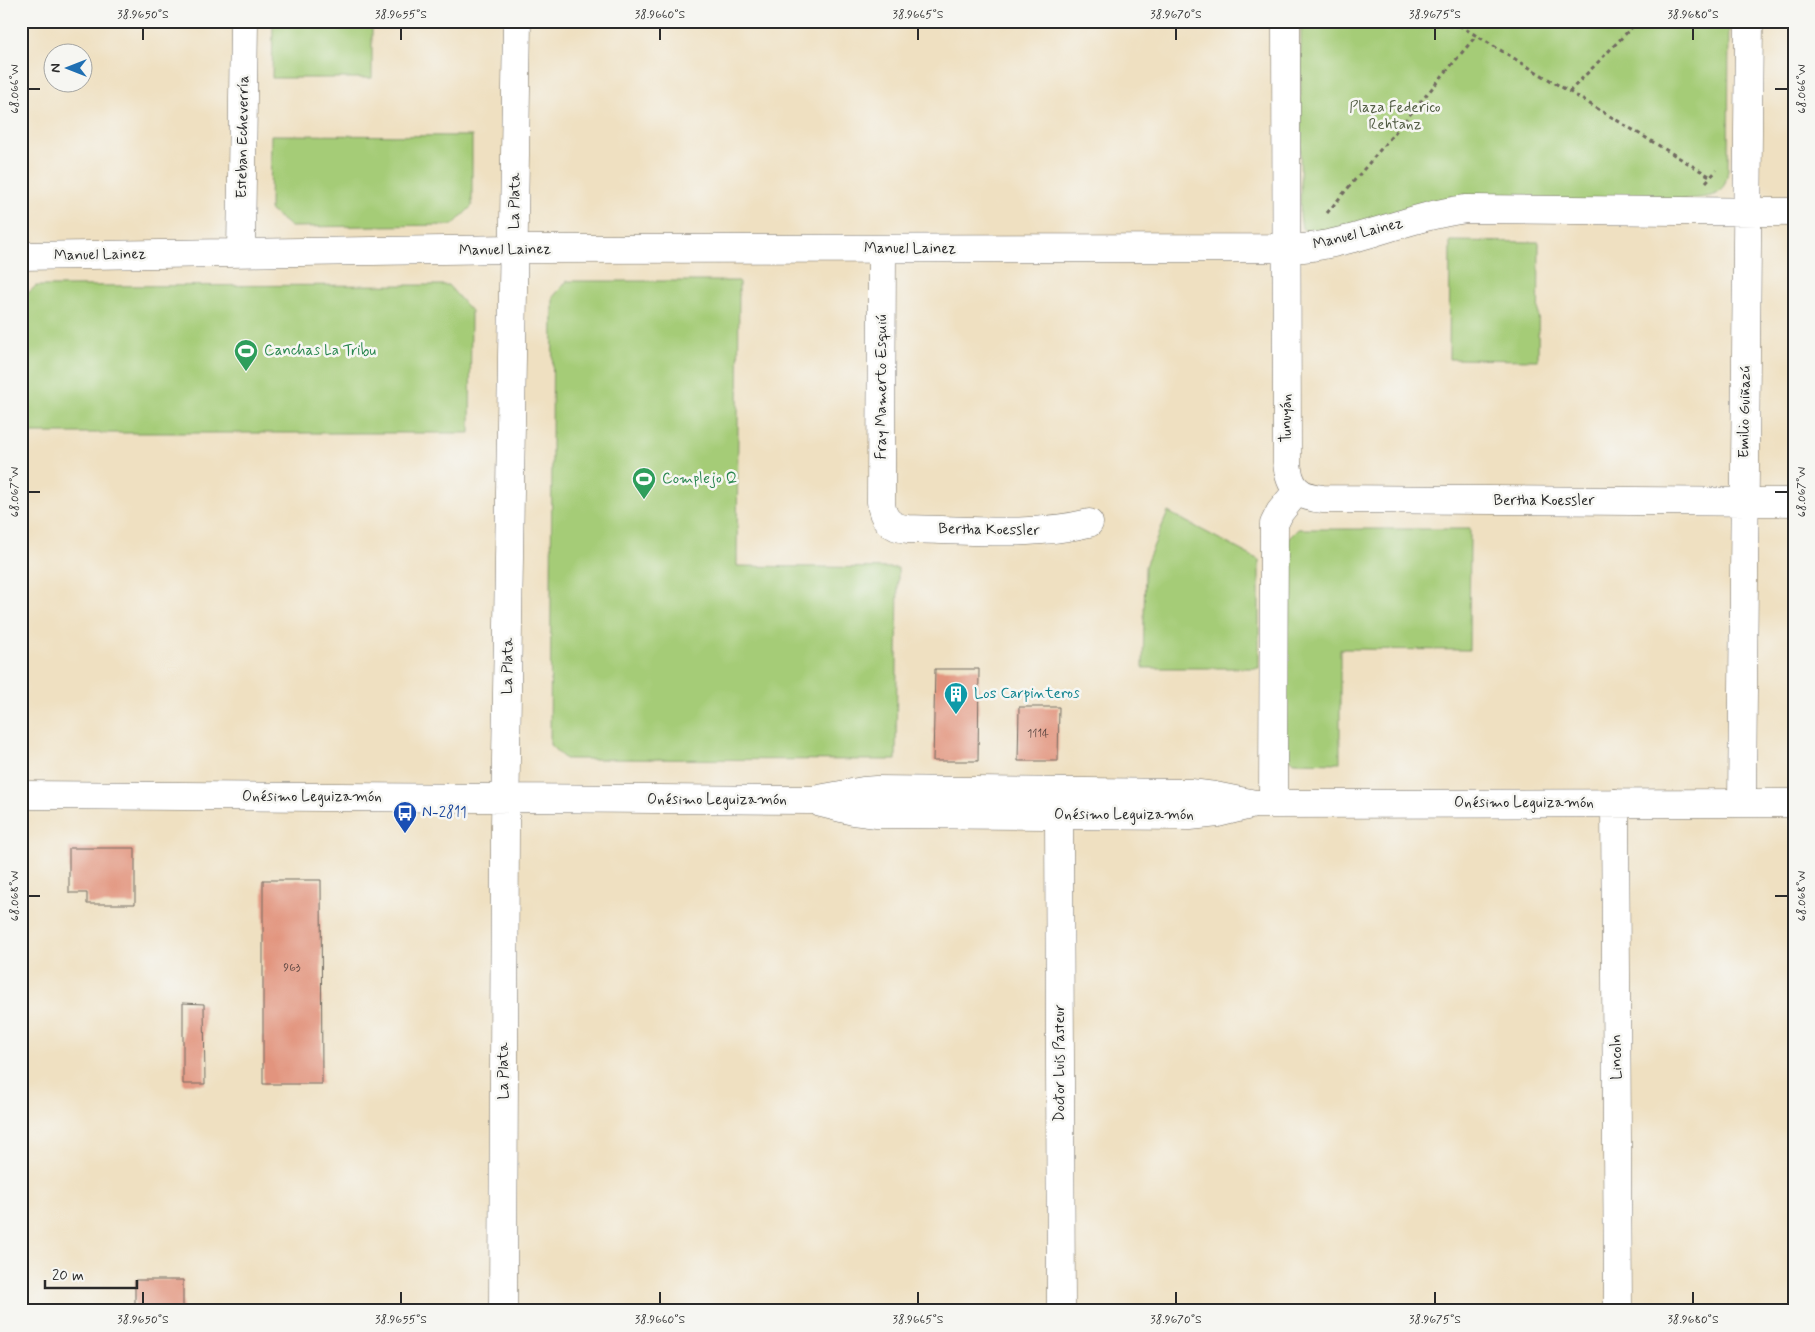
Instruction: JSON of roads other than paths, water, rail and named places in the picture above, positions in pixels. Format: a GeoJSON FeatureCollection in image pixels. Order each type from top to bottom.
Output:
{"type":"FeatureCollection","features":[{"type":"Feature","properties":{"kind":"street","name":"Esteban Echeverría"},"geometry":{"type":"LineString","coordinates":[[241,253],[244,21]]}},
{"type":"Feature","properties":{"kind":"street","name":"La Plata"},"geometry":{"type":"LineString","coordinates":[[503,1311],[506,798],[517,21]]}},
{"type":"Feature","properties":{"kind":"street","name":"Tunuyán"},"geometry":{"type":"LineString","coordinates":[[1286,21],[1287,462],[1288,473],[1297,491]]}},
{"type":"Feature","properties":{"kind":"street","name":"Emilio Guiñazú"},"geometry":{"type":"LineString","coordinates":[[1742,803],[1749,21]]}},
{"type":"Feature","properties":{"kind":"street","name":"Manuel Lainez"},"geometry":{"type":"LineString","coordinates":[[21,256],[514,249],[1286,248],[1322,246],[1341,242],[1427,216],[1466,209],[1794,212]]}},
{"type":"Feature","properties":{"kind":"street","name":"Fray Mamerto Esquiú"},"geometry":{"type":"LineString","coordinates":[[882,249],[881,502],[884,517],[889,523]]}},
{"type":"Feature","properties":{"kind":"street","name":"Bertha Koessler"},"geometry":{"type":"LineString","coordinates":[[1297,491],[1304,496],[1323,499],[1794,502]]}},
{"type":"Feature","properties":{"kind":"street"},"geometry":{"type":"LineString","coordinates":[[1264,804],[1274,524],[1280,512],[1297,491]]}},
{"type":"Feature","properties":{"kind":"street","name":"Bertha Koessler"},"geometry":{"type":"LineString","coordinates":[[889,523],[895,527],[908,529],[1038,532],[1067,529],[1089,523]]}},
{"type":"Feature","properties":{"kind":"street","name":"Onésimo Leguizamón"},"geometry":{"type":"LineString","coordinates":[[21,795],[813,800],[876,790],[1191,793],[1264,804],[1794,803]]}},
{"type":"Feature","properties":{"kind":"street","name":"Onésimo Leguizamón"},"geometry":{"type":"LineString","coordinates":[[813,800],[877,814],[1204,816],[1264,804]]}},
{"type":"Feature","properties":{"kind":"street","name":"Lincoln"},"geometry":{"type":"LineString","coordinates":[[1615,803],[1618,1311]]}},
{"type":"Feature","properties":{"kind":"street","name":"Doctor Luis Pasteur"},"geometry":{"type":"LineString","coordinates":[[1059,815],[1061,1311]]}},
{"type":"Feature","properties":{"kind":"place","name":"Canchas La Tribu"},"geometry":{"type":"Point","coordinates":[246,372]}},
{"type":"Feature","properties":{"kind":"place","name":"Complejo Q"},"geometry":{"type":"Point","coordinates":[644,500]}},
{"type":"Feature","properties":{"kind":"place","name":"Los Carpinteros"},"geometry":{"type":"Point","coordinates":[956,715]}},
{"type":"Feature","properties":{"kind":"place","name":"N-2811"},"geometry":{"type":"Point","coordinates":[405,834]}},
{"type":"Feature","properties":{"kind":"park label","name":"Plaza Federico Rehtanz"},"geometry":{"type":"Point","coordinates":[1395,116]}}]}
